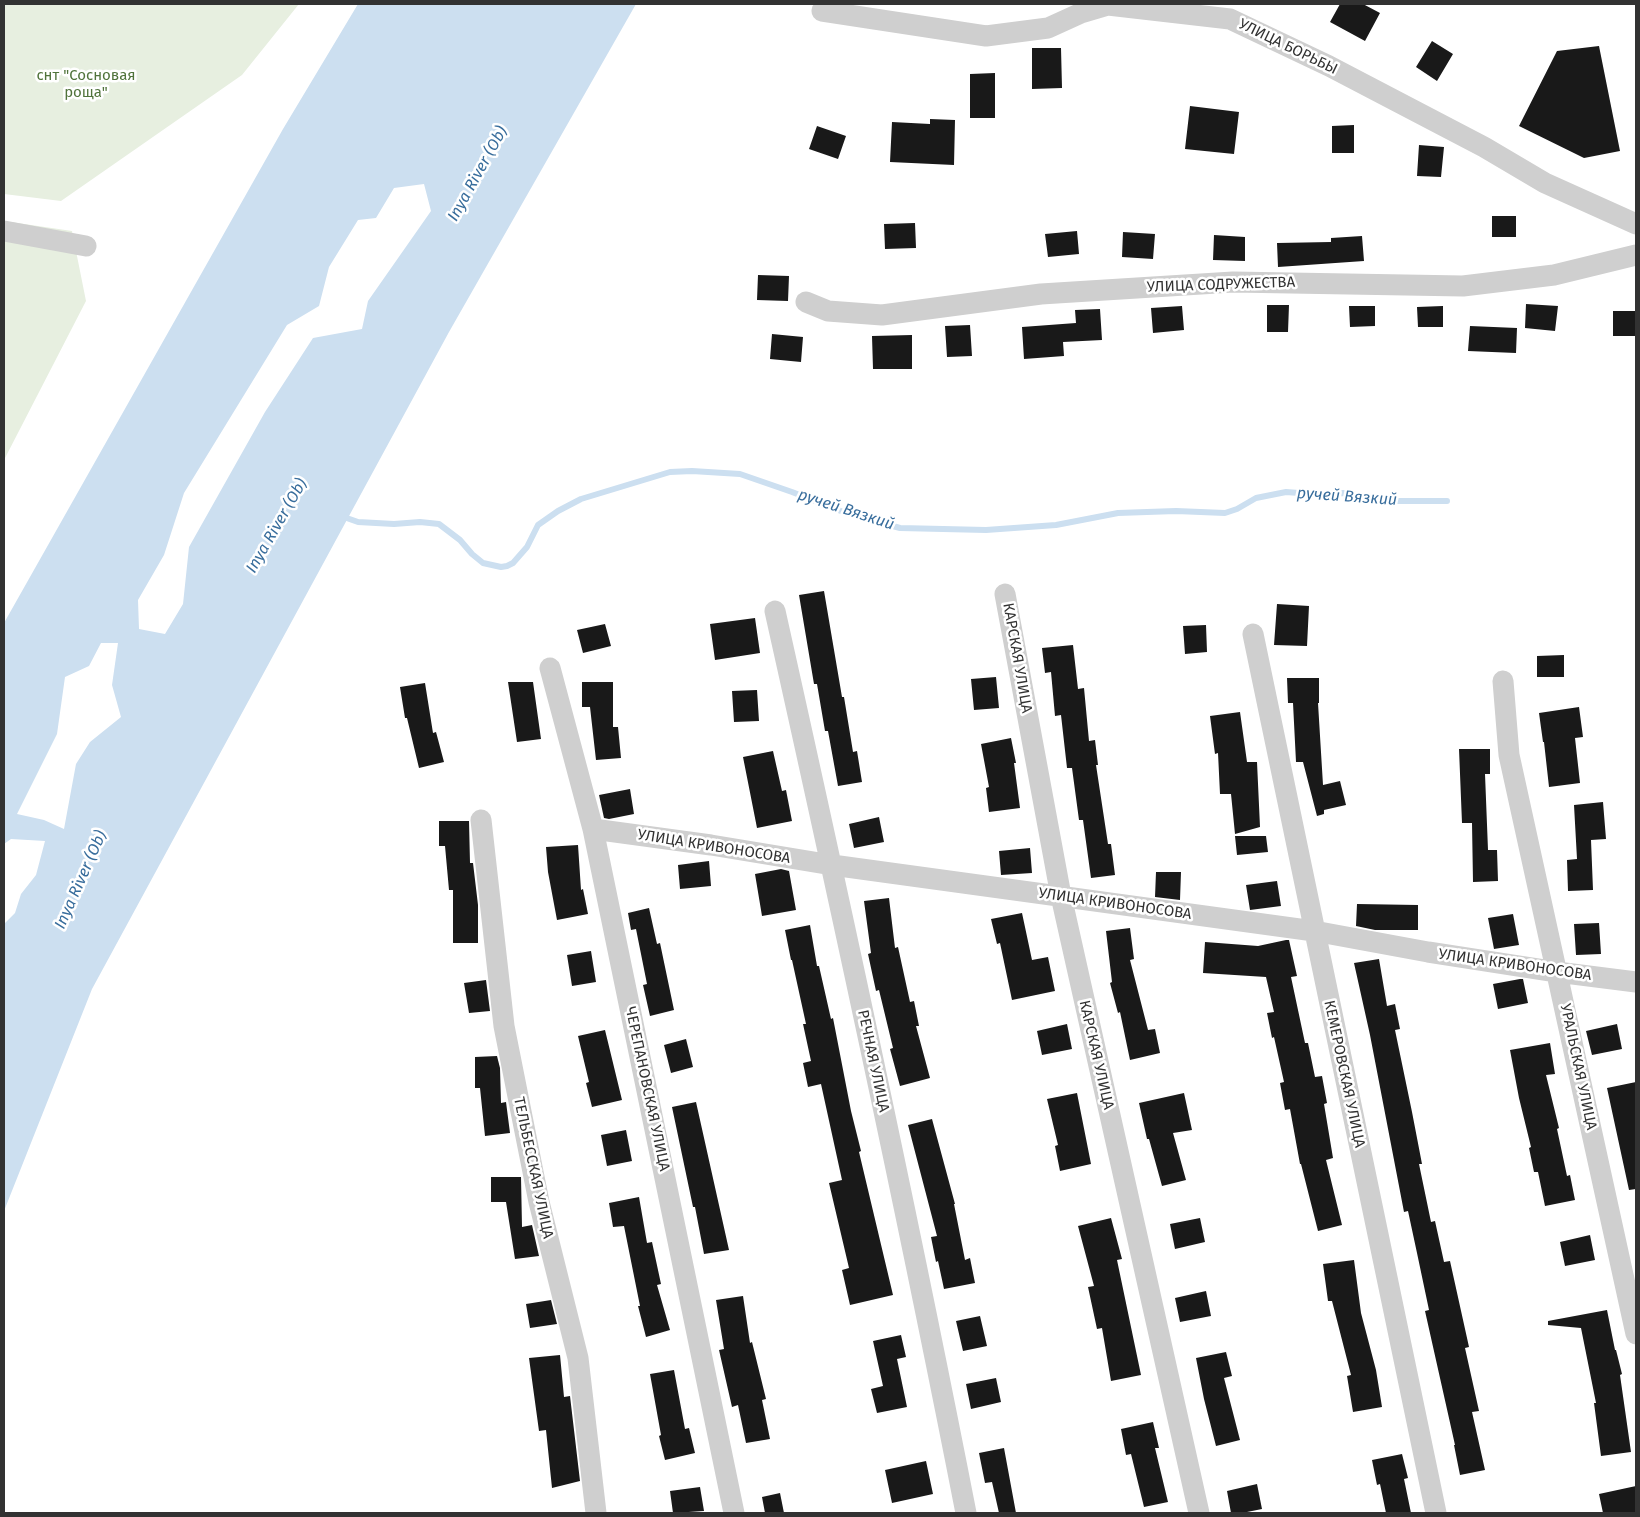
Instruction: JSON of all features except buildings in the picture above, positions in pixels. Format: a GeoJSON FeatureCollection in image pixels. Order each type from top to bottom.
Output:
{"type":"FeatureCollection","features":[{"type":"Feature","properties":{"kind":"street","name":"УЛИЦА БОРЬБЫ"},"geometry":{"type":"LineString","coordinates":[[822,11],[986,36],[1048,28],[1081,13],[1108,5],[1229,12],[1458,133],[1545,183],[1636,224]]}},
{"type":"Feature","properties":{"kind":"street"},"geometry":{"type":"LineString","coordinates":[[4,231],[86,246]]}},
{"type":"Feature","properties":{"kind":"street","name":"УЛИЦА СОДРУЖЕСТВА"},"geometry":{"type":"LineString","coordinates":[[806,302],[828,311],[882,315],[1041,294],[1233,282],[1463,286],[1554,275],[1636,255]]}},
{"type":"Feature","properties":{"kind":"street","name":"КАРСКАЯ УЛИЦА"},"geometry":{"type":"LineString","coordinates":[[1006,594],[1061,896],[1199,1513]]}},
{"type":"Feature","properties":{"kind":"street","name":"РЕЧНАЯ УЛИЦА"},"geometry":{"type":"LineString","coordinates":[[775,611],[832,865],[966,1513]]}},
{"type":"Feature","properties":{"kind":"street","name":"КЕМЕРОВСКАЯ УЛИЦА"},"geometry":{"type":"LineString","coordinates":[[1253,634],[1436,1513]]}},
{"type":"Feature","properties":{"kind":"street","name":"ЧЕРЕПАНОВСКАЯ УЛИЦА"},"geometry":{"type":"LineString","coordinates":[[550,668],[593,829],[734,1513]]}},
{"type":"Feature","properties":{"kind":"street","name":"УРАЛЬСКАЯ УЛИЦА"},"geometry":{"type":"LineString","coordinates":[[1503,681],[1508,755],[1636,1334]]}},
{"type":"Feature","properties":{"kind":"street","name":"ТЕЛЬБЕССКАЯ УЛИЦА"},"geometry":{"type":"LineString","coordinates":[[482,820],[504,1026],[538,1202],[578,1358],[596,1513]]}},
{"type":"Feature","properties":{"kind":"street","name":"УЛИЦА КРИВОНОСОВА"},"geometry":{"type":"LineString","coordinates":[[593,829],[712,844],[832,865],[1314,931],[1428,952],[1636,982]]}},
{"type":"Feature","properties":{"kind":"green space","name":"снт \"Сосновая роща\""},"geometry":{"type":"Polygon","coordinates":[[[4,4],[299,4],[242,75],[61,201],[4,194],[4,4]]]}},
{"type":"Feature","properties":{"kind":"green space"},"geometry":{"type":"Polygon","coordinates":[[[4,221],[72,231],[86,301],[4,460],[4,221]]]}},
{"type":"Feature","properties":{"kind":"water","name":"Inya River (Ob)"},"geometry":{"type":"Polygon","coordinates":[[[358,4],[636,4],[449,332],[92,989],[4,1211],[4,924],[15,913],[21,894],[36,875],[45,841],[11,839],[4,844],[4,623],[283,129],[358,4]],[[424,184],[394,188],[376,218],[358,220],[329,267],[319,306],[287,325],[184,493],[164,555],[138,600],[139,629],[165,634],[183,604],[189,547],[265,412],[313,338],[362,329],[368,301],[431,211],[424,184]],[[101,643],[89,666],[65,677],[57,734],[17,814],[44,820],[64,829],[76,764],[90,742],[121,717],[112,685],[118,643],[101,643]]]}},
{"type":"Feature","properties":{"kind":"waterway","name":"ручей Вязкий"},"geometry":{"type":"LineString","coordinates":[[341,516],[358,522],[394,524],[420,522],[439,524],[460,540],[483,563],[501,567],[513,563],[527,547],[538,525],[558,511],[581,499],[670,472],[692,471],[740,474],[846,513],[900,528],[986,530],[1056,525],[1118,513],[1176,511],[1225,513],[1237,509],[1256,498],[1286,492],[1312,494],[1343,493],[1396,501],[1447,501]]}}]}
